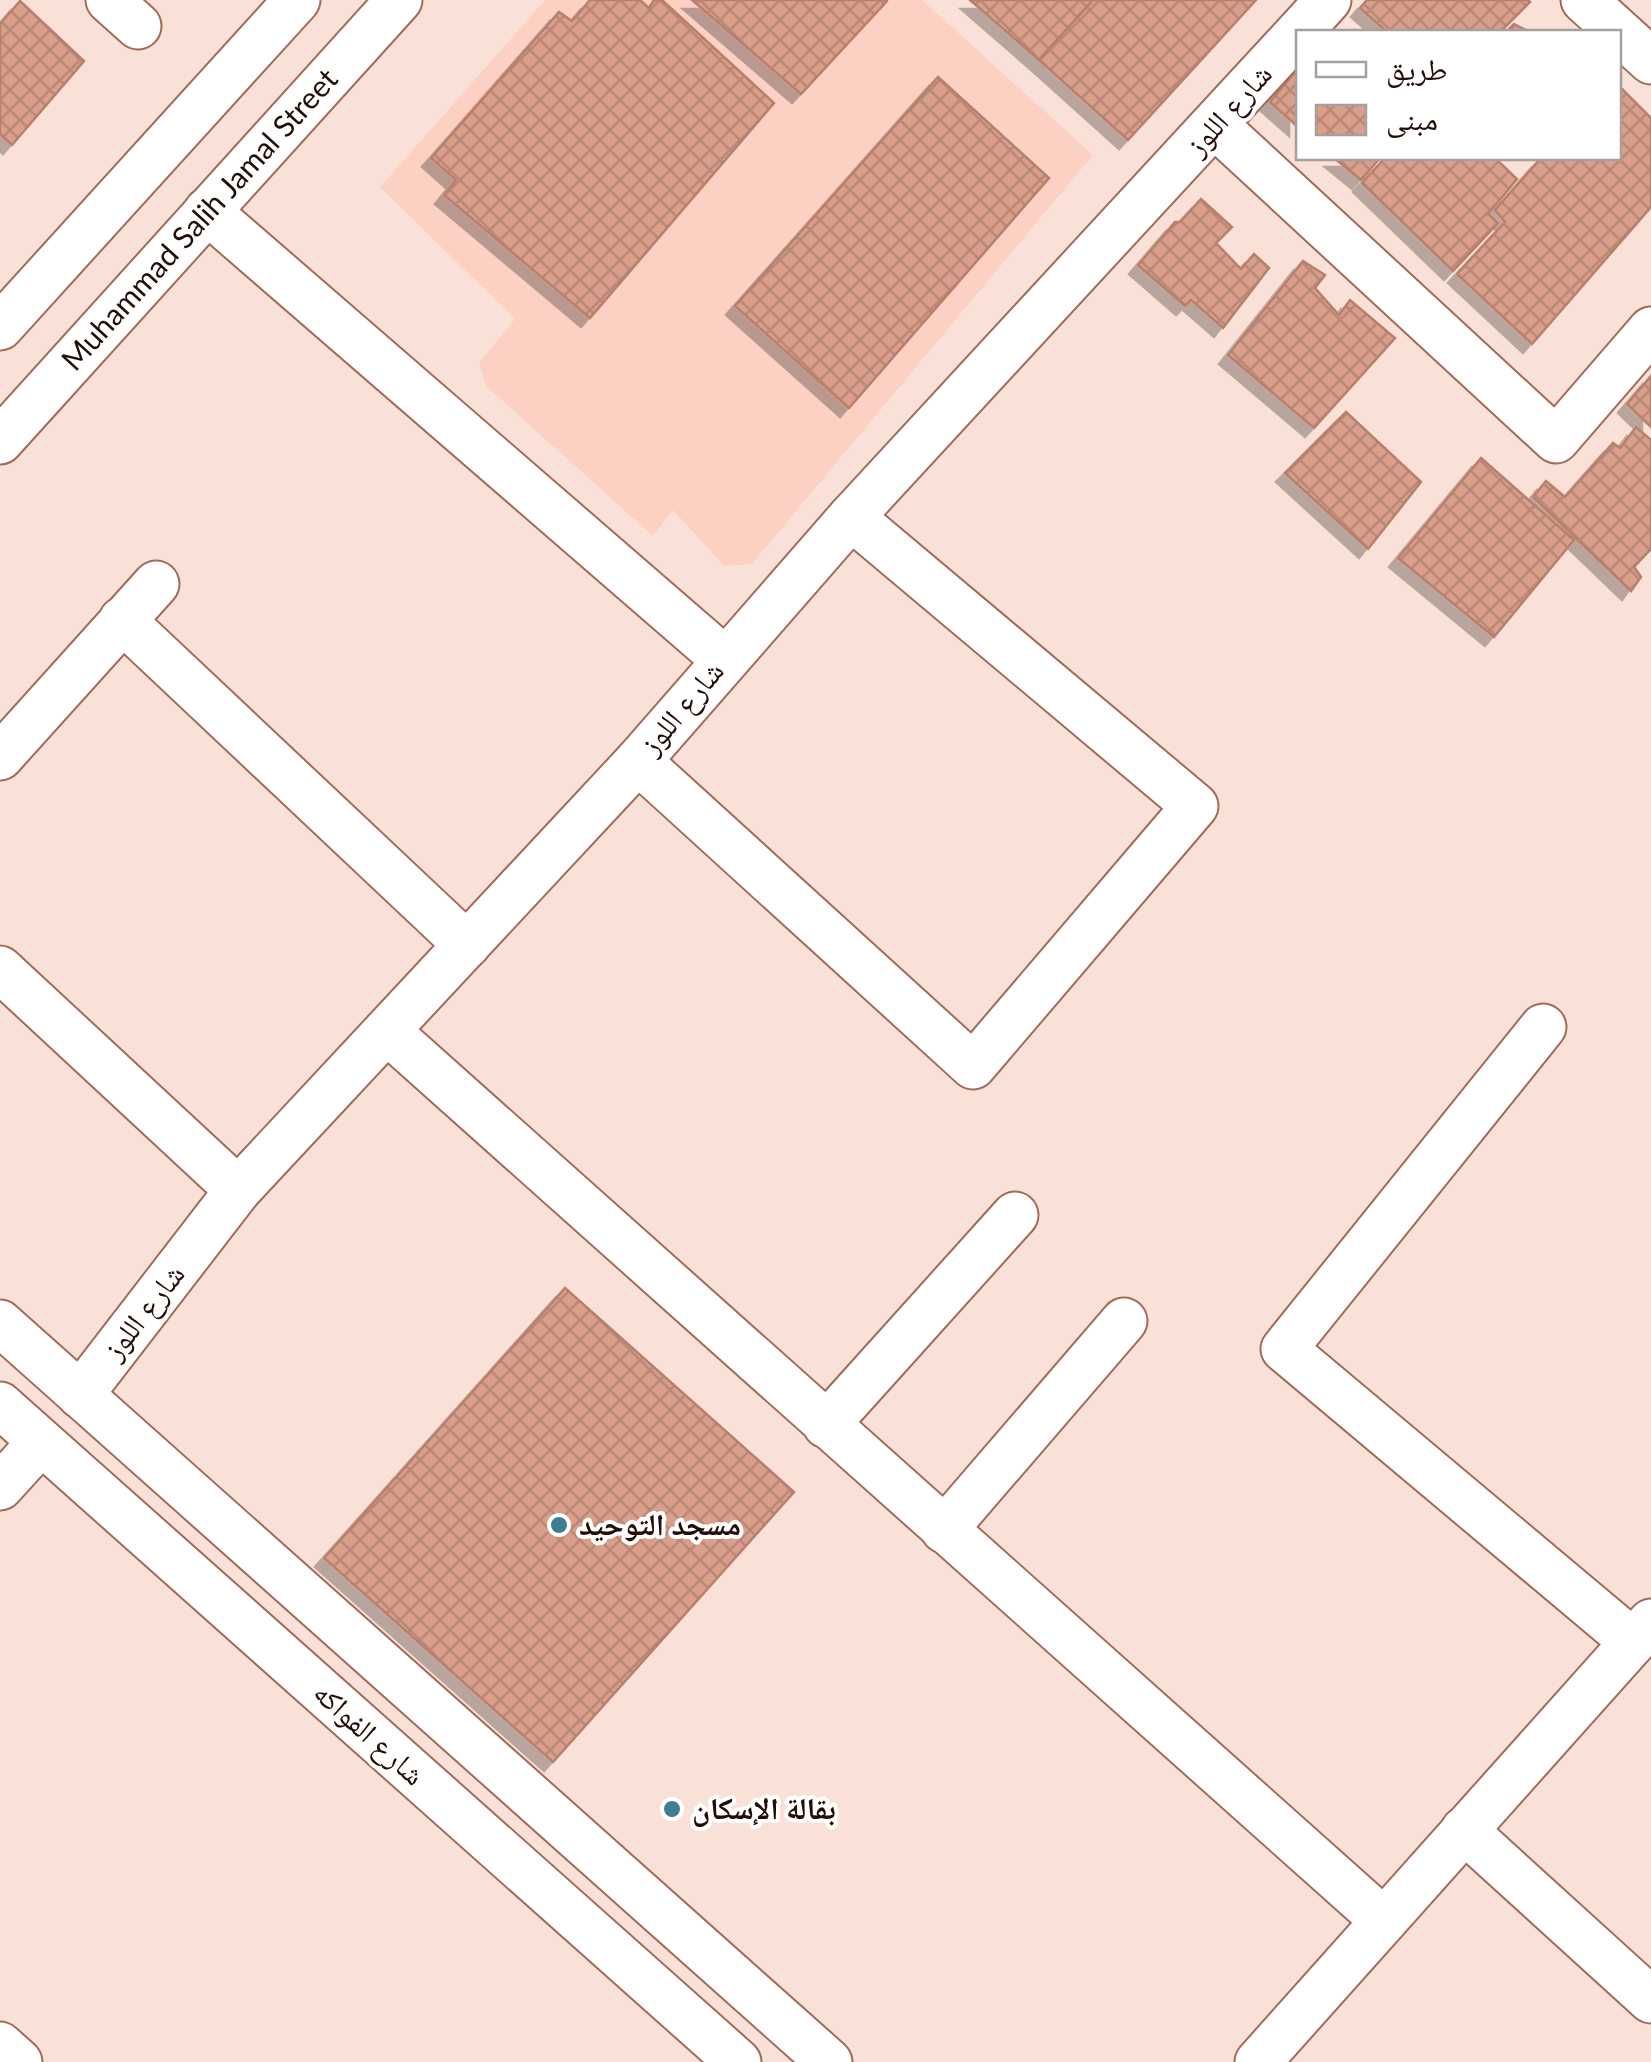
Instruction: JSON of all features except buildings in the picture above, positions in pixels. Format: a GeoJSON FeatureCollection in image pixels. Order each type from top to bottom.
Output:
{"type":"FeatureCollection","features":[{"type":"Feature","properties":{"kind":"street","name":"Muhammad Salih Jamal Street"},"geometry":{"type":"LineString","coordinates":[[0,441],[399,0]]}},
{"type":"Feature","properties":{"kind":"street","name":"شارع اللوز"},"geometry":{"type":"LineString","coordinates":[[1302,30],[1328,0]]}},
{"type":"Feature","properties":{"kind":"street"},"geometry":{"type":"LineString","coordinates":[[1584,0],[1617,30]]}},
{"type":"Feature","properties":{"kind":"street"},"geometry":{"type":"LineString","coordinates":[[0,327],[283,5]]}},
{"type":"Feature","properties":{"kind":"street"},"geometry":{"type":"LineString","coordinates":[[1621,34],[1651,61]]}},
{"type":"Feature","properties":{"kind":"street","name":"شارع اللوز"},"geometry":{"type":"LineString","coordinates":[[80,1394],[238,1190],[638,761],[851,517],[1296,36]]}},
{"type":"Feature","properties":{"kind":"street"},"geometry":{"type":"LineString","coordinates":[[1216,126],[1556,440],[1651,330]]}},
{"type":"Feature","properties":{"kind":"street"},"geometry":{"type":"LineString","coordinates":[[207,211],[724,659]]}},
{"type":"Feature","properties":{"kind":"street"},"geometry":{"type":"LineString","coordinates":[[638,761],[973,1066],[1195,806],[851,517]]}},
{"type":"Feature","properties":{"kind":"street"},"geometry":{"type":"LineString","coordinates":[[0,757],[156,584]]}},
{"type":"Feature","properties":{"kind":"street"},"geometry":{"type":"LineString","coordinates":[[122,620],[467,945]]}},
{"type":"Feature","properties":{"kind":"street"},"geometry":{"type":"LineString","coordinates":[[0,969],[238,1190]]}},
{"type":"Feature","properties":{"kind":"street"},"geometry":{"type":"LineString","coordinates":[[1258,2062],[1642,1632],[1284,1349],[1543,1028]]}},
{"type":"Feature","properties":{"kind":"street"},"geometry":{"type":"LineString","coordinates":[[387,1031],[1384,1922]]}},
{"type":"Feature","properties":{"kind":"street"},"geometry":{"type":"LineString","coordinates":[[826,1426],[1015,1215]]}},
{"type":"Feature","properties":{"kind":"street"},"geometry":{"type":"LineString","coordinates":[[944,1530],[1124,1322]]}},
{"type":"Feature","properties":{"kind":"street"},"geometry":{"type":"LineString","coordinates":[[0,1323],[830,2062]]}},
{"type":"Feature","properties":{"kind":"street","name":"شارع الفواكه"},"geometry":{"type":"LineString","coordinates":[[0,1405],[738,2062]]}},
{"type":"Feature","properties":{"kind":"street"},"geometry":{"type":"LineString","coordinates":[[0,1487],[41,1442]]}},
{"type":"Feature","properties":{"kind":"street"},"geometry":{"type":"LineString","coordinates":[[1464,1830],[1651,2000]]}},
{"type":"Feature","properties":{"kind":"street"},"geometry":{"type":"LineString","coordinates":[[0,2045],[19,2062]]}},
{"type":"Feature","properties":{"kind":"shaded area"},"geometry":{"type":"Polygon","coordinates":[[[545,0],[922,0],[1093,155],[752,564],[724,566],[673,510],[653,536],[486,386],[479,363],[515,319],[380,187],[545,0]]]}},
{"type":"Feature","properties":{"kind":"place","name":"مسجد التوحيد"},"geometry":{"type":"Point","coordinates":[559,1525]}},
{"type":"Feature","properties":{"kind":"place","name":"بقالة الإسكان"},"geometry":{"type":"Point","coordinates":[672,1809]}}]}
